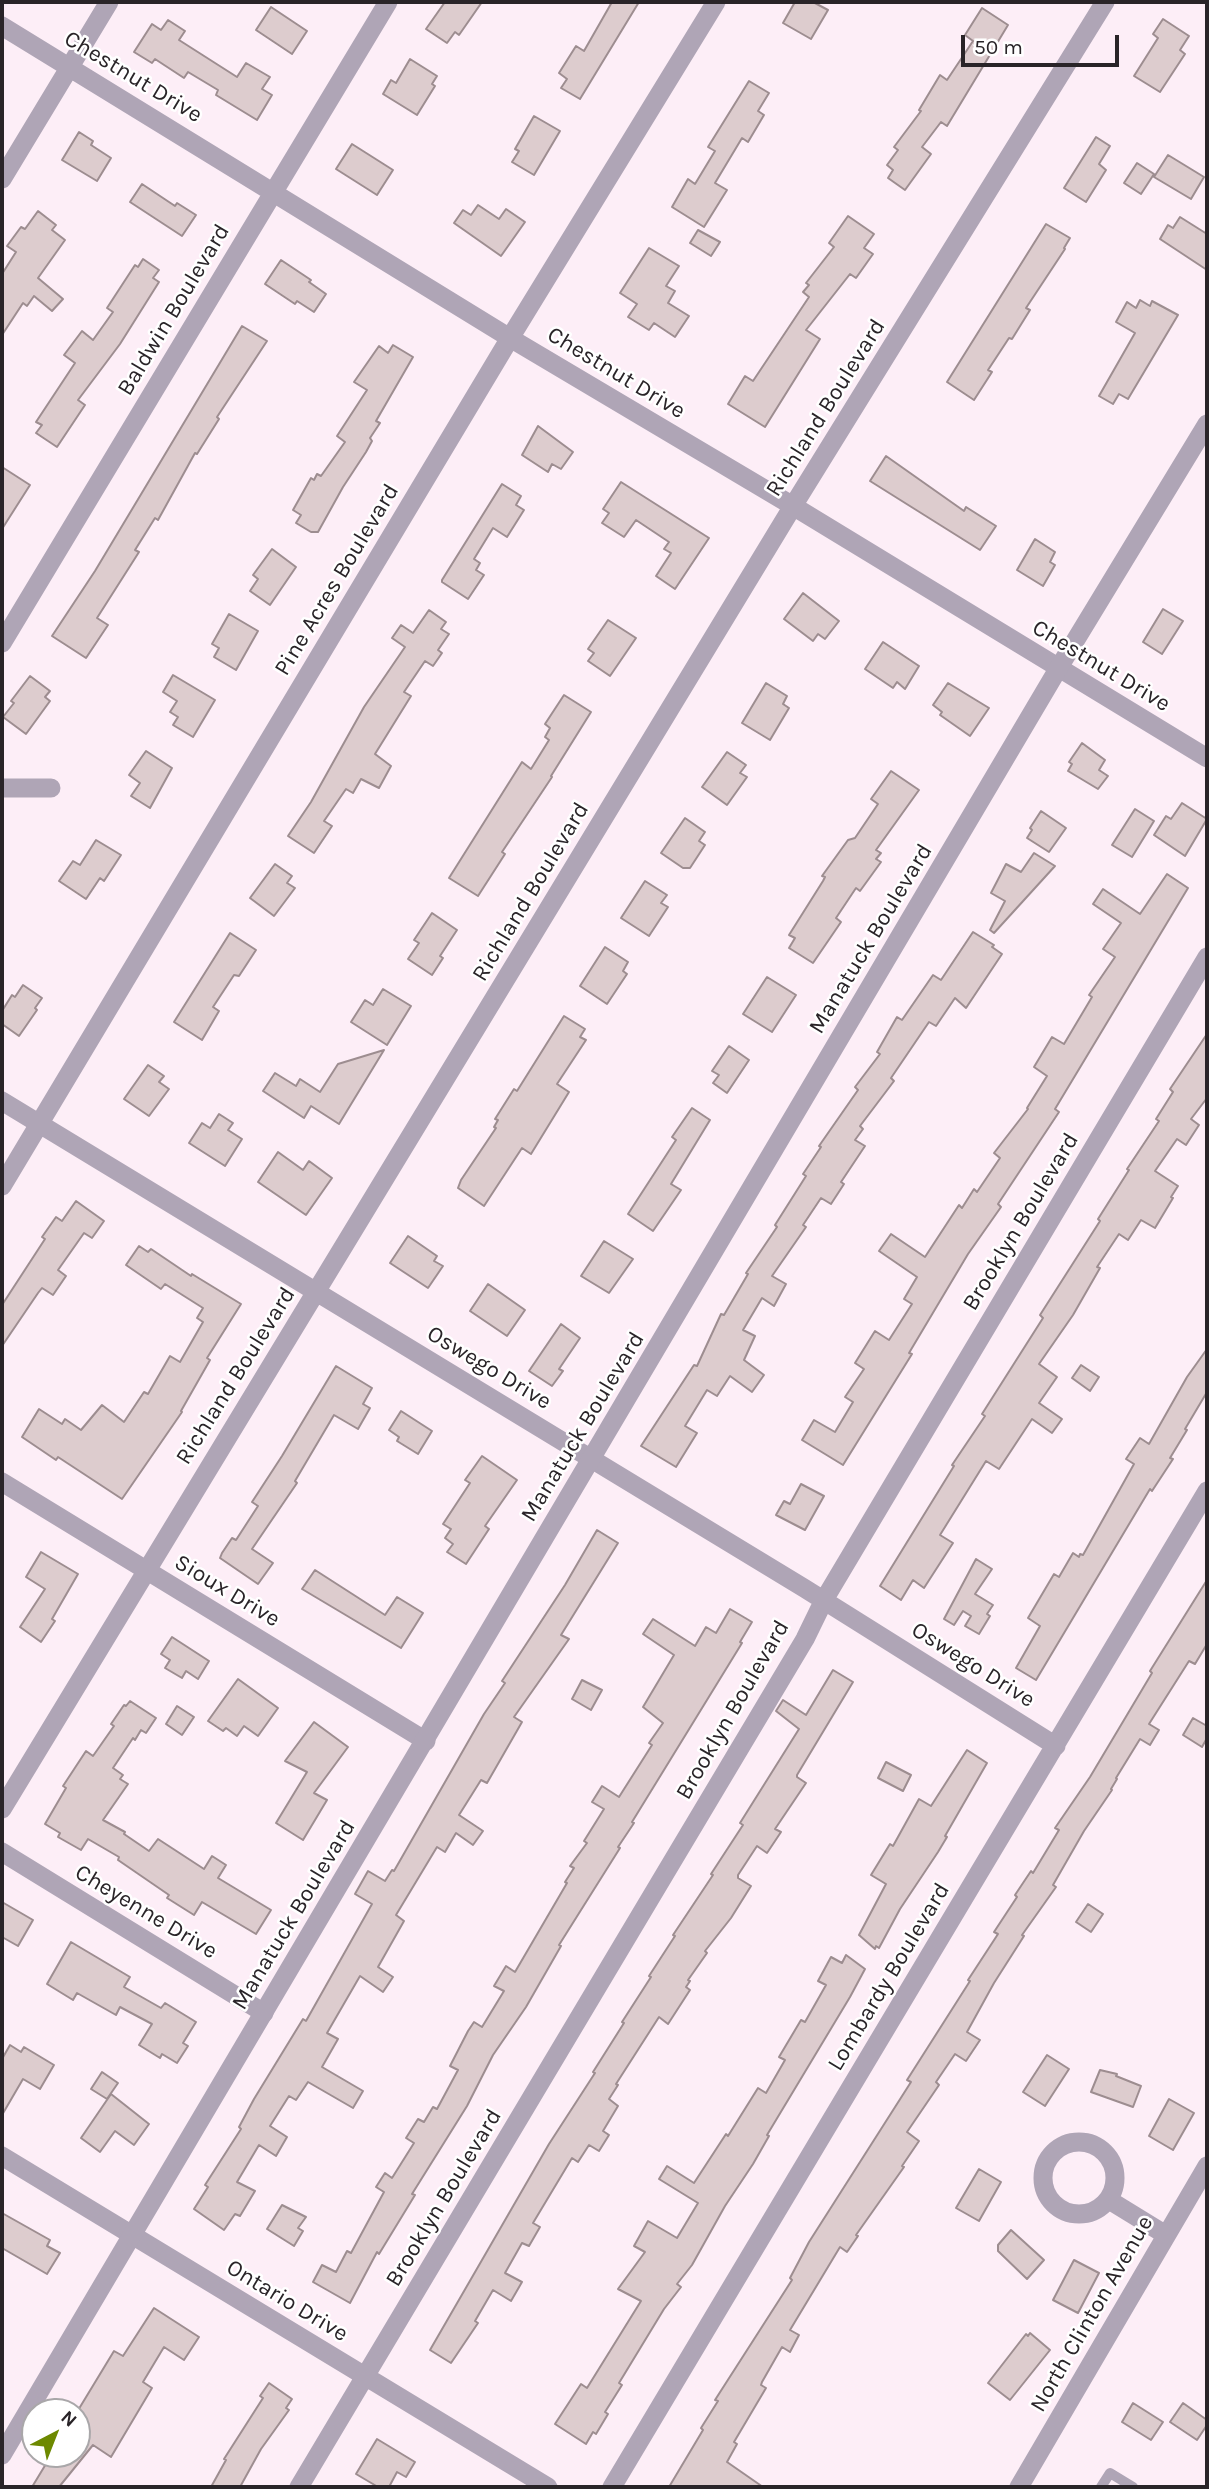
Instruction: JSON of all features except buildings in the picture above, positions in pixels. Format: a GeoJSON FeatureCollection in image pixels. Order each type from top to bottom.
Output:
{"type":"FeatureCollection","features":[{"type":"Feature","properties":{"kind":"street"},"geometry":{"type":"LineString","coordinates":[[2,179],[109,2]]}},
{"type":"Feature","properties":{"kind":"street","name":"Baldwin Boulevard"},"geometry":{"type":"LineString","coordinates":[[2,643],[388,2]]}},
{"type":"Feature","properties":{"kind":"street","name":"Pine Acres Boulevard"},"geometry":{"type":"LineString","coordinates":[[2,1186],[510,338],[716,2]]}},
{"type":"Feature","properties":{"kind":"street","name":"Richland Boulevard"},"geometry":{"type":"LineString","coordinates":[[2,1810],[793,506],[1105,2]]}},
{"type":"Feature","properties":{"kind":"street","name":"Chestnut Drive"},"geometry":{"type":"LineString","coordinates":[[2,26],[510,338],[793,506],[1207,758]]}},
{"type":"Feature","properties":{"kind":"street","name":"Manatuck Boulevard"},"geometry":{"type":"LineString","coordinates":[[4,2448],[426,1741],[1058,669],[1207,424]]}},
{"type":"Feature","properties":{"kind":"street"},"geometry":{"type":"LineString","coordinates":[[2,788],[51,788]]}},
{"type":"Feature","properties":{"kind":"street","name":"Brooklyn Boulevard"},"geometry":{"type":"LineString","coordinates":[[299,2487],[798,1651],[824,1600],[1207,957]]}},
{"type":"Feature","properties":{"kind":"street","name":"Oswego Drive"},"geometry":{"type":"LineString","coordinates":[[2,1101],[824,1600],[1056,1746]]}},
{"type":"Feature","properties":{"kind":"street","name":"Sioux Drive"},"geometry":{"type":"LineString","coordinates":[[2,1482],[426,1741]]}},
{"type":"Feature","properties":{"kind":"street","name":"Lombardy Boulevard"},"geometry":{"type":"LineString","coordinates":[[612,2487],[1207,1491]]}},
{"type":"Feature","properties":{"kind":"street","name":"Cheyenne Drive"},"geometry":{"type":"LineString","coordinates":[[2,1852],[264,2013]]}},
{"type":"Feature","properties":{"kind":"street","name":"Ontario Drive"},"geometry":{"type":"LineString","coordinates":[[2,2156],[548,2487]]}},
{"type":"Feature","properties":{"kind":"street","name":"North Clinton Avenue"},"geometry":{"type":"LineString","coordinates":[[1019,2487],[1207,2166]]}},
{"type":"Feature","properties":{"kind":"street"},"geometry":{"type":"LineString","coordinates":[[1110,2200],[1166,2235]]}},
{"type":"Feature","properties":{"kind":"lane"},"geometry":{"type":"LineString","coordinates":[[1101,2487],[1110,2473],[1133,2487]]}}]}
